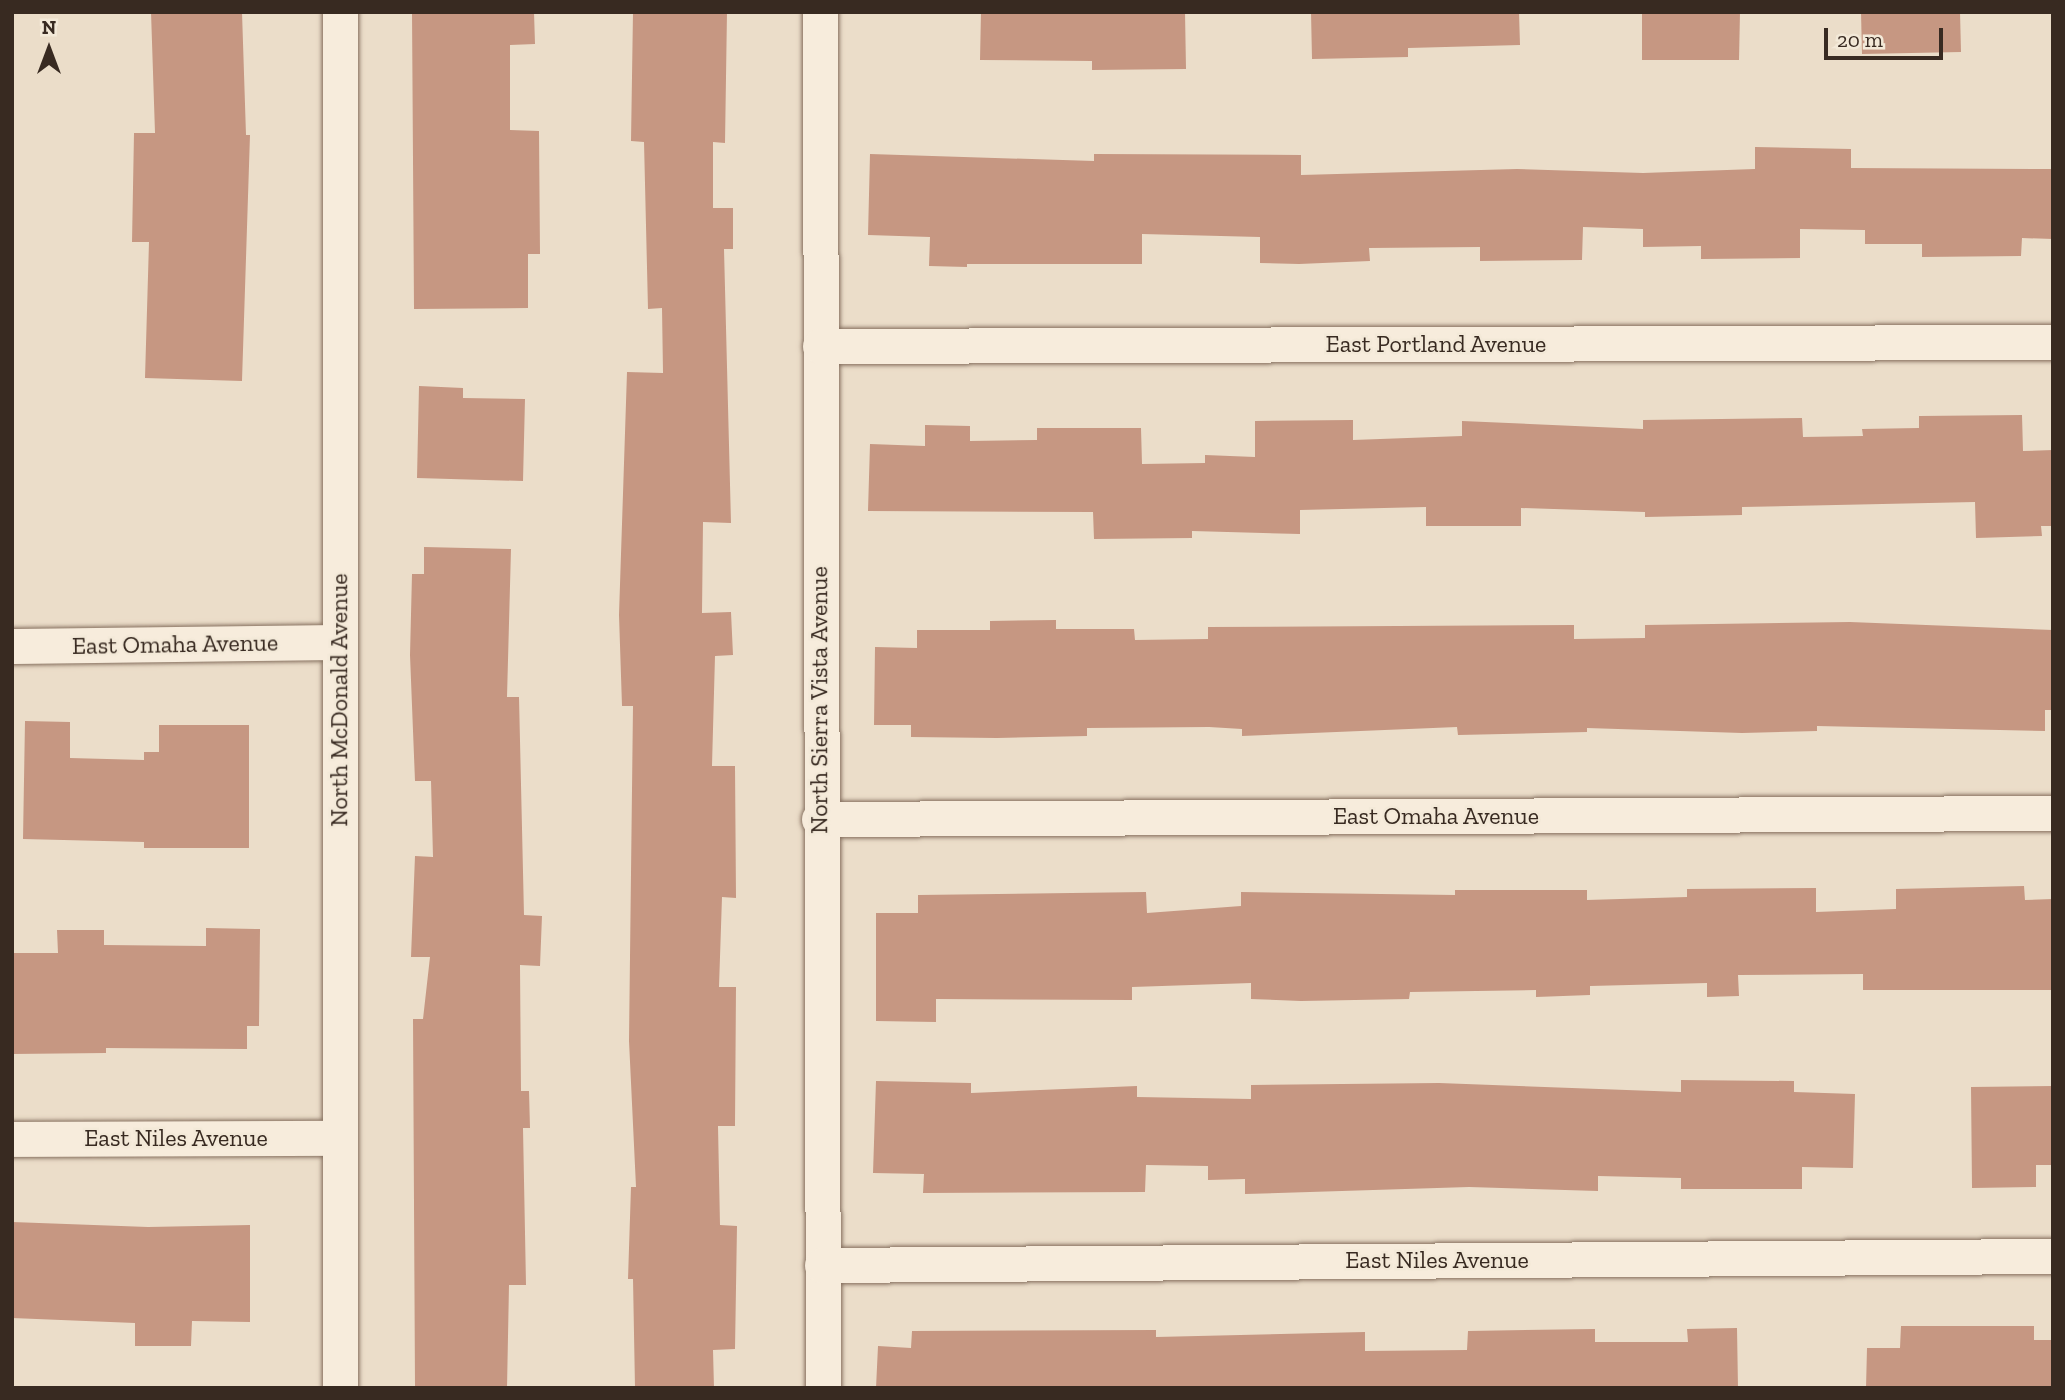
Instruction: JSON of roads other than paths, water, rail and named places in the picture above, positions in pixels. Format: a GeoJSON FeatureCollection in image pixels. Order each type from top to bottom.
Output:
{"type":"FeatureCollection","features":[{"type":"Feature","properties":{"kind":"street","name":"North McDonald Avenue"},"geometry":{"type":"LineString","coordinates":[[340,12],[340,1388]]}},
{"type":"Feature","properties":{"kind":"street","name":"North Sierra Vista Avenue"},"geometry":{"type":"LineString","coordinates":[[820,12],[819,819],[823,1388]]}},
{"type":"Feature","properties":{"kind":"street","name":"East Portland Avenue"},"geometry":{"type":"LineString","coordinates":[[820,346],[2053,342]]}},
{"type":"Feature","properties":{"kind":"street","name":"East Omaha Avenue"},"geometry":{"type":"LineString","coordinates":[[12,646],[339,642]]}},
{"type":"Feature","properties":{"kind":"street","name":"East Omaha Avenue"},"geometry":{"type":"LineString","coordinates":[[819,819],[2053,813]]}},
{"type":"Feature","properties":{"kind":"street","name":"East Niles Avenue"},"geometry":{"type":"LineString","coordinates":[[12,1139],[340,1138]]}},
{"type":"Feature","properties":{"kind":"street","name":"East Niles Avenue"},"geometry":{"type":"LineString","coordinates":[[822,1265],[2053,1256]]}}]}
